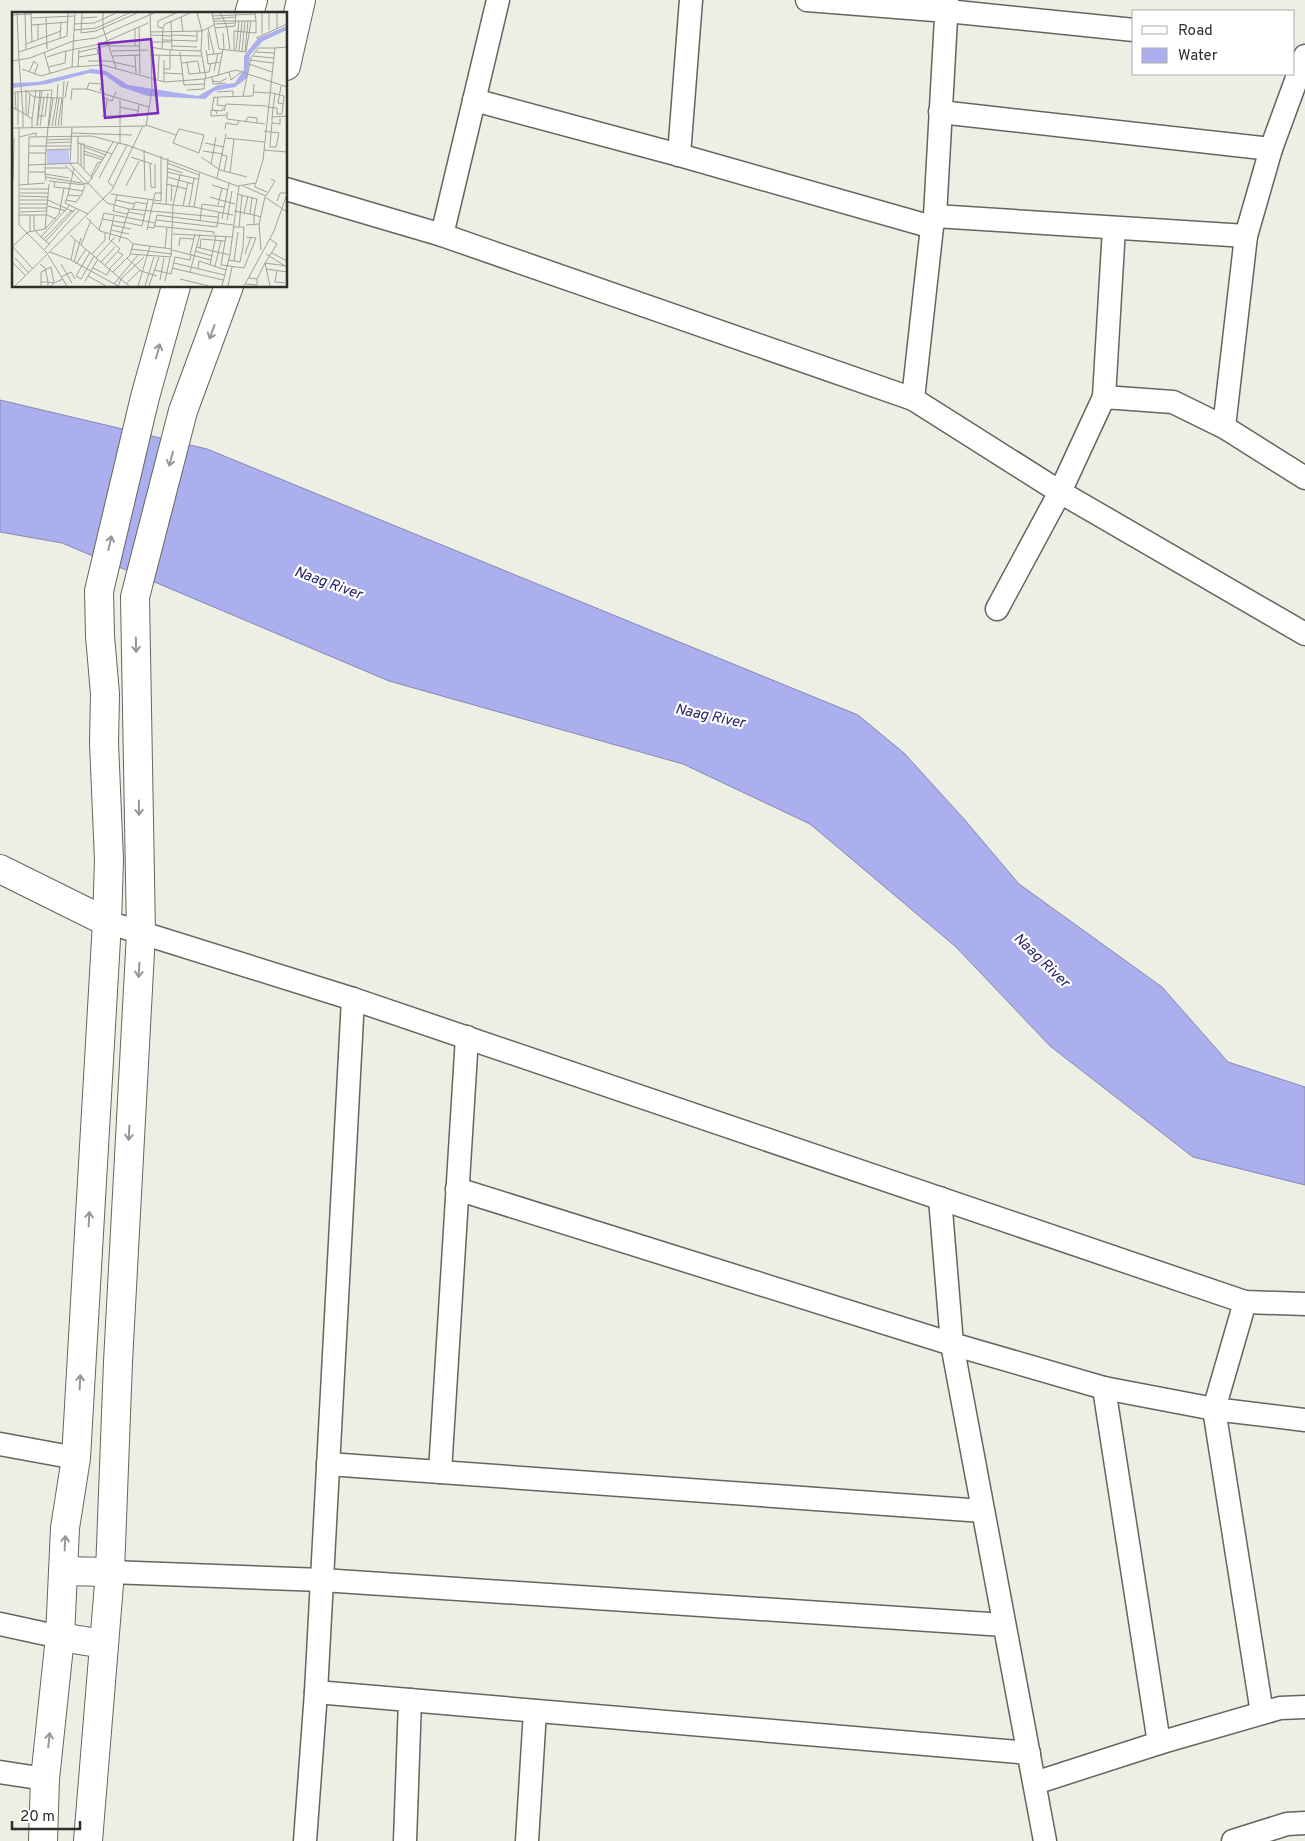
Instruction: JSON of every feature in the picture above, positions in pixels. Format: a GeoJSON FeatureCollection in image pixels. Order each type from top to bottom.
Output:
{"type":"FeatureCollection","features":[{"type":"Feature","properties":{"kind":"main road"},"geometry":{"type":"LineString","coordinates":[[288,57],[301,0]]}},
{"type":"Feature","properties":{"kind":"main road"},"geometry":{"type":"LineString","coordinates":[[43,1841],[45,1778],[60,1637],[66,1528],[76,1458],[107,922],[109,860],[104,744],[105,694],[100,636],[99,591],[145,397],[175,288]]}},
{"type":"Feature","properties":{"kind":"main road"},"geometry":{"type":"LineString","coordinates":[[88,1841],[110,1572],[120,1323],[141,933],[135,597],[183,411],[227,288]]}},
{"type":"Feature","properties":{"kind":"main road"},"geometry":{"type":"LineString","coordinates":[[0,869],[107,922]]}},
{"type":"Feature","properties":{"kind":"main road"},"geometry":{"type":"LineString","coordinates":[[63,1571],[110,1572]]}},
{"type":"Feature","properties":{"kind":"main road"},"geometry":{"type":"LineString","coordinates":[[60,1637],[104,1644]]}},
{"type":"Feature","properties":{"kind":"street"},"geometry":{"type":"LineString","coordinates":[[442,235],[498,0]]}},
{"type":"Feature","properties":{"kind":"street"},"geometry":{"type":"LineString","coordinates":[[679,155],[691,0]]}},
{"type":"Feature","properties":{"kind":"street"},"geometry":{"type":"LineString","coordinates":[[806,0],[947,6],[1132,30]]}},
{"type":"Feature","properties":{"kind":"street"},"geometry":{"type":"LineString","coordinates":[[913,399],[934,221],[947,6]]}},
{"type":"Feature","properties":{"kind":"street"},"geometry":{"type":"LineString","coordinates":[[1224,427],[1246,236],[1271,148],[1305,56]]}},
{"type":"Feature","properties":{"kind":"street"},"geometry":{"type":"LineString","coordinates":[[474,100],[934,221],[1114,228],[1246,236]]}},
{"type":"Feature","properties":{"kind":"street"},"geometry":{"type":"LineString","coordinates":[[940,112],[1271,148]]}},
{"type":"Feature","properties":{"kind":"street"},"geometry":{"type":"LineString","coordinates":[[288,191],[442,235],[913,399],[1060,492],[1305,634]]}},
{"type":"Feature","properties":{"kind":"street"},"geometry":{"type":"LineString","coordinates":[[997,609],[1060,492],[1104,397],[1114,228]]}},
{"type":"Feature","properties":{"kind":"street"},"geometry":{"type":"LineString","coordinates":[[1104,397],[1173,402],[1224,427],[1305,478]]}},
{"type":"Feature","properties":{"kind":"street"},"geometry":{"type":"LineString","coordinates":[[107,922],[353,999],[467,1037],[1245,1302],[1305,1304]]}},
{"type":"Feature","properties":{"kind":"street"},"geometry":{"type":"LineString","coordinates":[[305,1841],[316,1692],[353,999]]}},
{"type":"Feature","properties":{"kind":"street"},"geometry":{"type":"LineString","coordinates":[[440,1472],[467,1037]]}},
{"type":"Feature","properties":{"kind":"street"},"geometry":{"type":"LineString","coordinates":[[457,1189],[952,1344],[1104,1388],[1214,1409],[1305,1420]]}},
{"type":"Feature","properties":{"kind":"street"},"geometry":{"type":"LineString","coordinates":[[940,1198],[952,1344],[1045,1841]]}},
{"type":"Feature","properties":{"kind":"street"},"geometry":{"type":"LineString","coordinates":[[1245,1302],[1214,1409],[1262,1713]]}},
{"type":"Feature","properties":{"kind":"street"},"geometry":{"type":"LineString","coordinates":[[1104,1388],[1159,1743]]}},
{"type":"Feature","properties":{"kind":"street"},"geometry":{"type":"LineString","coordinates":[[0,1444],[76,1458]]}},
{"type":"Feature","properties":{"kind":"street"},"geometry":{"type":"LineString","coordinates":[[328,1464],[983,1511]]}},
{"type":"Feature","properties":{"kind":"street"},"geometry":{"type":"LineString","coordinates":[[110,1572],[322,1580],[1004,1625]]}},
{"type":"Feature","properties":{"kind":"street"},"geometry":{"type":"LineString","coordinates":[[0,1624],[60,1637]]}},
{"type":"Feature","properties":{"kind":"street"},"geometry":{"type":"LineString","coordinates":[[316,1692],[1029,1753]]}},
{"type":"Feature","properties":{"kind":"street"},"geometry":{"type":"LineString","coordinates":[[405,1841],[410,1700]]}},
{"type":"Feature","properties":{"kind":"street"},"geometry":{"type":"LineString","coordinates":[[1035,1783],[1159,1743],[1262,1713],[1280,1708],[1305,1707]]}},
{"type":"Feature","properties":{"kind":"street"},"geometry":{"type":"LineString","coordinates":[[527,1841],[535,1711]]}},
{"type":"Feature","properties":{"kind":"street"},"geometry":{"type":"LineString","coordinates":[[0,1772],[45,1778]]}},
{"type":"Feature","properties":{"kind":"street"},"geometry":{"type":"LineString","coordinates":[[1233,1841],[1287,1824],[1305,1823]]}},
{"type":"Feature","properties":{"kind":"water","name":"Naag River"},"geometry":{"type":"Polygon","coordinates":[[[0,400],[207,449],[858,715],[904,753],[964,819],[1019,884],[1162,987],[1228,1062],[1305,1087],[1305,1185],[1193,1157],[1050,1046],[956,947],[810,824],[683,764],[389,681],[62,543],[0,532],[0,400]]]}}]}
